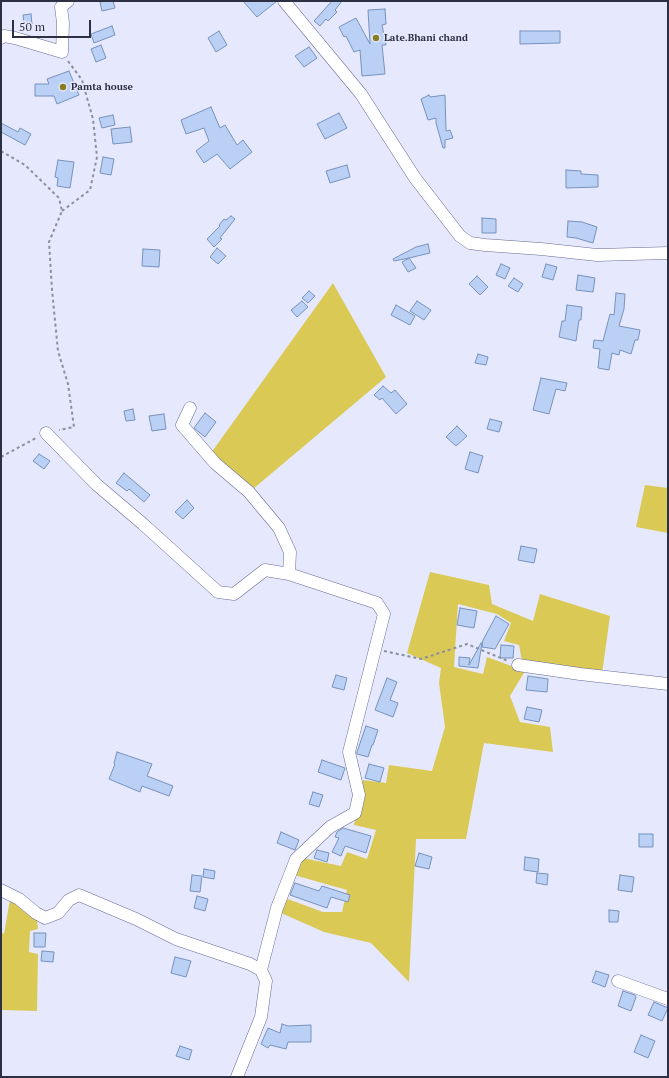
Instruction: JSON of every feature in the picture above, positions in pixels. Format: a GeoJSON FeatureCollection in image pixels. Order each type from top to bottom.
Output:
{"type":"FeatureCollection","features":[{"type":"Feature","properties":{"kind":"street"},"geometry":{"type":"LineString","coordinates":[[1,38],[4,36],[15,38],[62,52],[63,23],[61,7],[68,1]]}},
{"type":"Feature","properties":{"kind":"street"},"geometry":{"type":"LineString","coordinates":[[284,1],[361,94],[415,178],[460,236],[470,243],[541,248],[597,255],[668,253]]}},
{"type":"Feature","properties":{"kind":"street"},"geometry":{"type":"LineString","coordinates":[[190,408],[182,425],[215,463],[249,492],[279,528],[290,552],[289,574]]}},
{"type":"Feature","properties":{"kind":"street"},"geometry":{"type":"LineString","coordinates":[[46,433],[97,485],[143,524],[218,592],[234,594],[264,570],[289,574],[377,603],[384,614],[349,752],[359,795],[355,813],[330,826],[296,858],[276,908],[261,970]]}},
{"type":"Feature","properties":{"kind":"street"},"geometry":{"type":"LineString","coordinates":[[518,665],[668,684]]}},
{"type":"Feature","properties":{"kind":"street"},"geometry":{"type":"LineString","coordinates":[[1,890],[19,899],[36,913],[45,918],[58,913],[69,900],[79,895],[136,919],[176,939],[250,964],[261,970],[266,981],[261,1017],[237,1077]]}},
{"type":"Feature","properties":{"kind":"street"},"geometry":{"type":"LineString","coordinates":[[618,980],[668,999]]}},
{"type":"Feature","properties":{"kind":"path"},"geometry":{"type":"LineString","coordinates":[[1,457],[46,433],[74,426],[68,384],[58,351],[49,242],[62,211],[90,190],[97,157],[93,119],[82,80],[62,52]]}},
{"type":"Feature","properties":{"kind":"path"},"geometry":{"type":"LineString","coordinates":[[1,151],[25,165],[59,198],[62,211]]}},
{"type":"Feature","properties":{"kind":"path"},"geometry":{"type":"LineString","coordinates":[[376,650],[420,659],[467,644],[518,665]]}},
{"type":"Feature","properties":{"kind":"shaded area"},"geometry":{"type":"Polygon","coordinates":[[[333,283],[386,377],[253,489],[211,453],[333,283]]]}},
{"type":"Feature","properties":{"kind":"shaded area"},"geometry":{"type":"Polygon","coordinates":[[[645,485],[668,488],[668,533],[636,527],[645,485]]]}},
{"type":"Feature","properties":{"kind":"shaded area"},"geometry":{"type":"Polygon","coordinates":[[[430,572],[489,585],[492,604],[533,621],[540,594],[610,616],[602,674],[522,661],[519,645],[504,641],[511,623],[497,614],[458,604],[454,667],[483,674],[487,657],[525,671],[510,696],[520,722],[550,727],[553,752],[484,743],[466,839],[416,839],[409,982],[371,943],[324,932],[281,913],[285,898],[323,912],[342,912],[347,890],[294,875],[303,858],[341,866],[347,852],[367,859],[376,830],[354,825],[363,780],[386,783],[389,765],[432,771],[445,727],[439,683],[441,668],[407,653],[430,572]]]}},
{"type":"Feature","properties":{"kind":"shaded area"},"geometry":{"type":"Polygon","coordinates":[[[10,899],[37,919],[38,929],[30,931],[29,952],[38,954],[37,1011],[1,1010],[1,932],[4,934],[10,899]]]}},
{"type":"Feature","properties":{"kind":"building"},"geometry":{"type":"Polygon","coordinates":[[[113,1],[115,8],[102,11],[100,2],[113,1]]]}},
{"type":"Feature","properties":{"kind":"building"},"geometry":{"type":"Polygon","coordinates":[[[243,1],[277,1],[257,17],[243,1]]]}},
{"type":"Feature","properties":{"kind":"building"},"geometry":{"type":"Polygon","coordinates":[[[332,1],[342,1],[335,10],[337,12],[328,21],[326,19],[320,26],[314,21],[332,1]]]}},
{"type":"Feature","properties":{"kind":"building"},"geometry":{"type":"Polygon","coordinates":[[[385,9],[386,24],[382,25],[386,45],[382,45],[385,74],[362,76],[360,50],[354,52],[346,36],[344,37],[339,27],[356,18],[370,44],[368,10],[385,9]]]}},
{"type":"Feature","properties":{"kind":"building"},"geometry":{"type":"Polygon","coordinates":[[[31,14],[32,24],[24,25],[23,15],[31,14]]]}},
{"type":"Feature","properties":{"kind":"building"},"geometry":{"type":"Polygon","coordinates":[[[112,26],[115,35],[94,43],[91,34],[112,26]]]}},
{"type":"Feature","properties":{"kind":"building"},"geometry":{"type":"Polygon","coordinates":[[[219,31],[227,45],[216,52],[208,38],[219,31]]]}},
{"type":"Feature","properties":{"kind":"building"},"geometry":{"type":"Polygon","coordinates":[[[520,31],[560,31],[560,43],[520,44],[520,31]]]}},
{"type":"Feature","properties":{"kind":"building"},"geometry":{"type":"Polygon","coordinates":[[[101,45],[106,58],[96,62],[91,49],[101,45]]]}},
{"type":"Feature","properties":{"kind":"building"},"geometry":{"type":"Polygon","coordinates":[[[309,47],[317,58],[304,67],[295,56],[309,47]]]}},
{"type":"Feature","properties":{"kind":"building","name":"Pamta house"},"geometry":{"type":"Polygon","coordinates":[[[69,71],[79,95],[57,104],[54,96],[35,96],[35,84],[49,84],[47,79],[69,71]]]}},
{"type":"Feature","properties":{"kind":"building"},"geometry":{"type":"Polygon","coordinates":[[[429,95],[430,97],[445,95],[446,131],[450,130],[453,138],[445,140],[445,148],[443,148],[436,118],[428,120],[421,99],[429,95]]]}},
{"type":"Feature","properties":{"kind":"building"},"geometry":{"type":"Polygon","coordinates":[[[211,107],[220,128],[225,125],[237,145],[243,140],[252,152],[230,169],[217,154],[204,163],[196,151],[209,141],[204,128],[186,134],[181,120],[211,107]]]}},
{"type":"Feature","properties":{"kind":"building"},"geometry":{"type":"Polygon","coordinates":[[[339,113],[347,128],[325,139],[317,124],[339,113]]]}},
{"type":"Feature","properties":{"kind":"building"},"geometry":{"type":"Polygon","coordinates":[[[113,115],[115,125],[102,128],[99,118],[113,115]]]}},
{"type":"Feature","properties":{"kind":"building"},"geometry":{"type":"Polygon","coordinates":[[[1,123],[18,132],[20,128],[31,134],[25,145],[1,132],[1,123]]]}},
{"type":"Feature","properties":{"kind":"building"},"geometry":{"type":"Polygon","coordinates":[[[130,127],[132,142],[113,144],[111,129],[130,127]]]}},
{"type":"Feature","properties":{"kind":"building"},"geometry":{"type":"Polygon","coordinates":[[[103,157],[114,159],[111,175],[100,173],[103,157]]]}},
{"type":"Feature","properties":{"kind":"building"},"geometry":{"type":"Polygon","coordinates":[[[58,160],[74,162],[70,188],[57,186],[58,178],[55,177],[58,160]]]}},
{"type":"Feature","properties":{"kind":"building"},"geometry":{"type":"Polygon","coordinates":[[[347,165],[350,177],[330,183],[326,171],[347,165]]]}},
{"type":"Feature","properties":{"kind":"building"},"geometry":{"type":"Polygon","coordinates":[[[566,170],[581,171],[581,174],[598,175],[598,187],[566,188],[566,170]]]}},
{"type":"Feature","properties":{"kind":"building"},"geometry":{"type":"Polygon","coordinates":[[[231,216],[235,219],[220,238],[222,239],[214,247],[207,239],[220,226],[219,225],[224,219],[226,220],[231,216]]]}},
{"type":"Feature","properties":{"kind":"building"},"geometry":{"type":"Polygon","coordinates":[[[482,218],[496,219],[496,233],[482,233],[482,218]]]}},
{"type":"Feature","properties":{"kind":"building"},"geometry":{"type":"Polygon","coordinates":[[[568,221],[582,222],[597,227],[593,243],[567,237],[568,221]]]}},
{"type":"Feature","properties":{"kind":"building"},"geometry":{"type":"Polygon","coordinates":[[[428,244],[430,253],[394,261],[393,259],[416,247],[428,244]]]}},
{"type":"Feature","properties":{"kind":"building"},"geometry":{"type":"Polygon","coordinates":[[[217,248],[226,256],[218,264],[210,257],[217,248]]]}},
{"type":"Feature","properties":{"kind":"building"},"geometry":{"type":"Polygon","coordinates":[[[143,249],[160,250],[159,267],[142,266],[143,249]]]}},
{"type":"Feature","properties":{"kind":"building"},"geometry":{"type":"Polygon","coordinates":[[[409,258],[416,268],[408,272],[402,262],[409,258]]]}},
{"type":"Feature","properties":{"kind":"building"},"geometry":{"type":"Polygon","coordinates":[[[501,264],[510,268],[505,279],[496,275],[501,264]]]}},
{"type":"Feature","properties":{"kind":"building"},"geometry":{"type":"Polygon","coordinates":[[[546,264],[557,267],[553,280],[542,277],[546,264]]]}},
{"type":"Feature","properties":{"kind":"building"},"geometry":{"type":"Polygon","coordinates":[[[578,275],[595,278],[593,292],[576,290],[578,275]]]}},
{"type":"Feature","properties":{"kind":"building"},"geometry":{"type":"Polygon","coordinates":[[[477,276],[488,287],[480,295],[469,284],[477,276]]]}},
{"type":"Feature","properties":{"kind":"building"},"geometry":{"type":"Polygon","coordinates":[[[514,278],[523,284],[518,292],[508,286],[514,278]]]}},
{"type":"Feature","properties":{"kind":"building"},"geometry":{"type":"Polygon","coordinates":[[[309,291],[315,296],[308,303],[302,298],[309,291]]]}},
{"type":"Feature","properties":{"kind":"building"},"geometry":{"type":"Polygon","coordinates":[[[616,293],[625,294],[624,309],[619,326],[640,330],[638,340],[635,340],[631,354],[620,350],[619,355],[612,353],[609,370],[598,368],[600,349],[593,348],[594,340],[603,341],[610,314],[614,315],[616,293]]]}},
{"type":"Feature","properties":{"kind":"building"},"geometry":{"type":"Polygon","coordinates":[[[302,301],[308,307],[297,317],[291,310],[302,301]]]}},
{"type":"Feature","properties":{"kind":"building"},"geometry":{"type":"Polygon","coordinates":[[[417,301],[431,310],[424,320],[410,311],[417,301]]]}},
{"type":"Feature","properties":{"kind":"building"},"geometry":{"type":"Polygon","coordinates":[[[396,305],[415,316],[410,325],[391,315],[396,305]]]}},
{"type":"Feature","properties":{"kind":"building"},"geometry":{"type":"Polygon","coordinates":[[[567,305],[582,307],[581,320],[579,320],[576,341],[559,337],[562,321],[565,321],[567,305]]]}},
{"type":"Feature","properties":{"kind":"building"},"geometry":{"type":"Polygon","coordinates":[[[478,354],[488,357],[486,365],[475,363],[478,354]]]}},
{"type":"Feature","properties":{"kind":"building"},"geometry":{"type":"Polygon","coordinates":[[[541,378],[567,383],[565,391],[556,389],[549,414],[533,410],[541,378]]]}},
{"type":"Feature","properties":{"kind":"building"},"geometry":{"type":"Polygon","coordinates":[[[383,386],[391,393],[395,390],[407,404],[396,414],[382,398],[380,400],[374,395],[383,386]]]}},
{"type":"Feature","properties":{"kind":"building"},"geometry":{"type":"Polygon","coordinates":[[[133,409],[135,420],[126,421],[124,411],[133,409]]]}},
{"type":"Feature","properties":{"kind":"building"},"geometry":{"type":"Polygon","coordinates":[[[205,413],[216,422],[205,437],[194,428],[205,413]]]}},
{"type":"Feature","properties":{"kind":"building"},"geometry":{"type":"Polygon","coordinates":[[[164,414],[166,429],[152,431],[149,416],[164,414]]]}},
{"type":"Feature","properties":{"kind":"building"},"geometry":{"type":"Polygon","coordinates":[[[490,419],[502,422],[499,432],[487,429],[490,419]]]}},
{"type":"Feature","properties":{"kind":"building"},"geometry":{"type":"Polygon","coordinates":[[[457,426],[467,436],[456,446],[446,437],[457,426]]]}},
{"type":"Feature","properties":{"kind":"building"},"geometry":{"type":"Polygon","coordinates":[[[470,452],[483,456],[478,473],[465,469],[470,452]]]}},
{"type":"Feature","properties":{"kind":"building"},"geometry":{"type":"Polygon","coordinates":[[[39,454],[50,461],[44,469],[33,461],[39,454]]]}},
{"type":"Feature","properties":{"kind":"building"},"geometry":{"type":"Polygon","coordinates":[[[124,473],[150,495],[144,502],[129,489],[127,491],[116,483],[124,473]]]}},
{"type":"Feature","properties":{"kind":"building"},"geometry":{"type":"Polygon","coordinates":[[[187,500],[194,508],[183,519],[175,512],[187,500]]]}},
{"type":"Feature","properties":{"kind":"building"},"geometry":{"type":"Polygon","coordinates":[[[521,546],[537,549],[534,563],[518,560],[521,546]]]}},
{"type":"Feature","properties":{"kind":"building"},"geometry":{"type":"Polygon","coordinates":[[[460,608],[477,611],[474,628],[457,625],[460,608]]]}},
{"type":"Feature","properties":{"kind":"building"},"geometry":{"type":"Polygon","coordinates":[[[496,616],[509,624],[495,649],[482,647],[483,640],[496,616]]]}},
{"type":"Feature","properties":{"kind":"building"},"geometry":{"type":"Polygon","coordinates":[[[481,643],[478,668],[459,666],[459,657],[470,658],[469,665],[481,643]]]}},
{"type":"Feature","properties":{"kind":"building"},"geometry":{"type":"Polygon","coordinates":[[[501,645],[514,646],[513,658],[500,658],[501,645]]]}},
{"type":"Feature","properties":{"kind":"building"},"geometry":{"type":"Polygon","coordinates":[[[336,675],[347,678],[344,690],[332,687],[336,675]]]}},
{"type":"Feature","properties":{"kind":"building"},"geometry":{"type":"Polygon","coordinates":[[[528,676],[548,679],[547,692],[526,690],[528,676]]]}},
{"type":"Feature","properties":{"kind":"building"},"geometry":{"type":"Polygon","coordinates":[[[387,678],[397,682],[390,700],[398,703],[393,717],[375,710],[387,678]]]}},
{"type":"Feature","properties":{"kind":"building"},"geometry":{"type":"Polygon","coordinates":[[[527,707],[542,710],[539,722],[524,719],[527,707]]]}},
{"type":"Feature","properties":{"kind":"building"},"geometry":{"type":"Polygon","coordinates":[[[366,726],[378,730],[368,757],[357,754],[366,726]]]}},
{"type":"Feature","properties":{"kind":"building"},"geometry":{"type":"Polygon","coordinates":[[[117,752],[152,764],[147,776],[173,786],[169,796],[142,786],[140,792],[109,779],[115,764],[117,752]]]}},
{"type":"Feature","properties":{"kind":"building"},"geometry":{"type":"Polygon","coordinates":[[[322,760],[345,768],[341,780],[318,772],[322,760]]]}},
{"type":"Feature","properties":{"kind":"building"},"geometry":{"type":"Polygon","coordinates":[[[369,764],[384,768],[380,782],[365,778],[369,764]]]}},
{"type":"Feature","properties":{"kind":"building"},"geometry":{"type":"Polygon","coordinates":[[[313,792],[323,795],[319,807],[309,804],[313,792]]]}},
{"type":"Feature","properties":{"kind":"building"},"geometry":{"type":"Polygon","coordinates":[[[343,828],[371,836],[366,853],[345,846],[341,856],[332,852],[339,838],[335,837],[337,832],[343,828]]]}},
{"type":"Feature","properties":{"kind":"building"},"geometry":{"type":"Polygon","coordinates":[[[281,832],[299,840],[295,850],[277,843],[281,832]]]}},
{"type":"Feature","properties":{"kind":"building"},"geometry":{"type":"Polygon","coordinates":[[[639,834],[653,834],[653,847],[639,847],[639,834]]]}},
{"type":"Feature","properties":{"kind":"building"},"geometry":{"type":"Polygon","coordinates":[[[317,850],[329,853],[327,862],[314,858],[317,850]]]}},
{"type":"Feature","properties":{"kind":"building"},"geometry":{"type":"Polygon","coordinates":[[[419,853],[432,857],[429,869],[415,866],[419,853]]]}},
{"type":"Feature","properties":{"kind":"building"},"geometry":{"type":"Polygon","coordinates":[[[525,857],[539,859],[538,872],[524,870],[525,857]]]}},
{"type":"Feature","properties":{"kind":"building"},"geometry":{"type":"Polygon","coordinates":[[[204,869],[215,871],[214,879],[203,877],[204,869]]]}},
{"type":"Feature","properties":{"kind":"building"},"geometry":{"type":"Polygon","coordinates":[[[537,873],[548,874],[547,885],[536,883],[537,873]]]}},
{"type":"Feature","properties":{"kind":"building"},"geometry":{"type":"Polygon","coordinates":[[[192,875],[202,876],[200,892],[190,891],[192,875]]]}},
{"type":"Feature","properties":{"kind":"building"},"geometry":{"type":"Polygon","coordinates":[[[620,875],[634,877],[632,892],[618,890],[620,875]]]}},
{"type":"Feature","properties":{"kind":"building"},"geometry":{"type":"Polygon","coordinates":[[[295,883],[319,891],[322,886],[350,895],[348,902],[331,897],[327,908],[290,895],[295,883]]]}},
{"type":"Feature","properties":{"kind":"building"},"geometry":{"type":"Polygon","coordinates":[[[197,896],[208,899],[205,911],[194,908],[197,896]]]}},
{"type":"Feature","properties":{"kind":"building"},"geometry":{"type":"Polygon","coordinates":[[[609,910],[619,911],[618,922],[609,922],[609,910]]]}},
{"type":"Feature","properties":{"kind":"building"},"geometry":{"type":"Polygon","coordinates":[[[34,933],[46,933],[45,947],[34,947],[34,933]]]}},
{"type":"Feature","properties":{"kind":"building"},"geometry":{"type":"Polygon","coordinates":[[[42,951],[54,952],[53,962],[41,961],[42,951]]]}},
{"type":"Feature","properties":{"kind":"building"},"geometry":{"type":"Polygon","coordinates":[[[175,957],[191,961],[186,977],[171,973],[175,957]]]}},
{"type":"Feature","properties":{"kind":"building"},"geometry":{"type":"Polygon","coordinates":[[[596,971],[609,975],[605,987],[592,982],[596,971]]]}},
{"type":"Feature","properties":{"kind":"building"},"geometry":{"type":"Polygon","coordinates":[[[623,991],[635,995],[636,997],[631,1011],[618,1006],[623,991]]]}},
{"type":"Feature","properties":{"kind":"building"},"geometry":{"type":"Polygon","coordinates":[[[654,1002],[668,1008],[662,1021],[648,1015],[654,1002]]]}},
{"type":"Feature","properties":{"kind":"building"},"geometry":{"type":"Polygon","coordinates":[[[282,1024],[288,1026],[311,1025],[311,1042],[288,1042],[286,1049],[270,1045],[268,1048],[261,1044],[268,1028],[280,1033],[282,1024]]]}},
{"type":"Feature","properties":{"kind":"building"},"geometry":{"type":"Polygon","coordinates":[[[641,1035],[655,1041],[648,1058],[634,1052],[641,1035]]]}},
{"type":"Feature","properties":{"kind":"building"},"geometry":{"type":"Polygon","coordinates":[[[180,1046],[192,1050],[189,1060],[176,1056],[180,1046]]]}},
{"type":"Feature","properties":{"kind":"place","name":"Late.Bhani chand"},"geometry":{"type":"Point","coordinates":[376,38]}},
{"type":"Feature","properties":{"kind":"place","name":"Pamta house"},"geometry":{"type":"Point","coordinates":[63,87]}}]}
